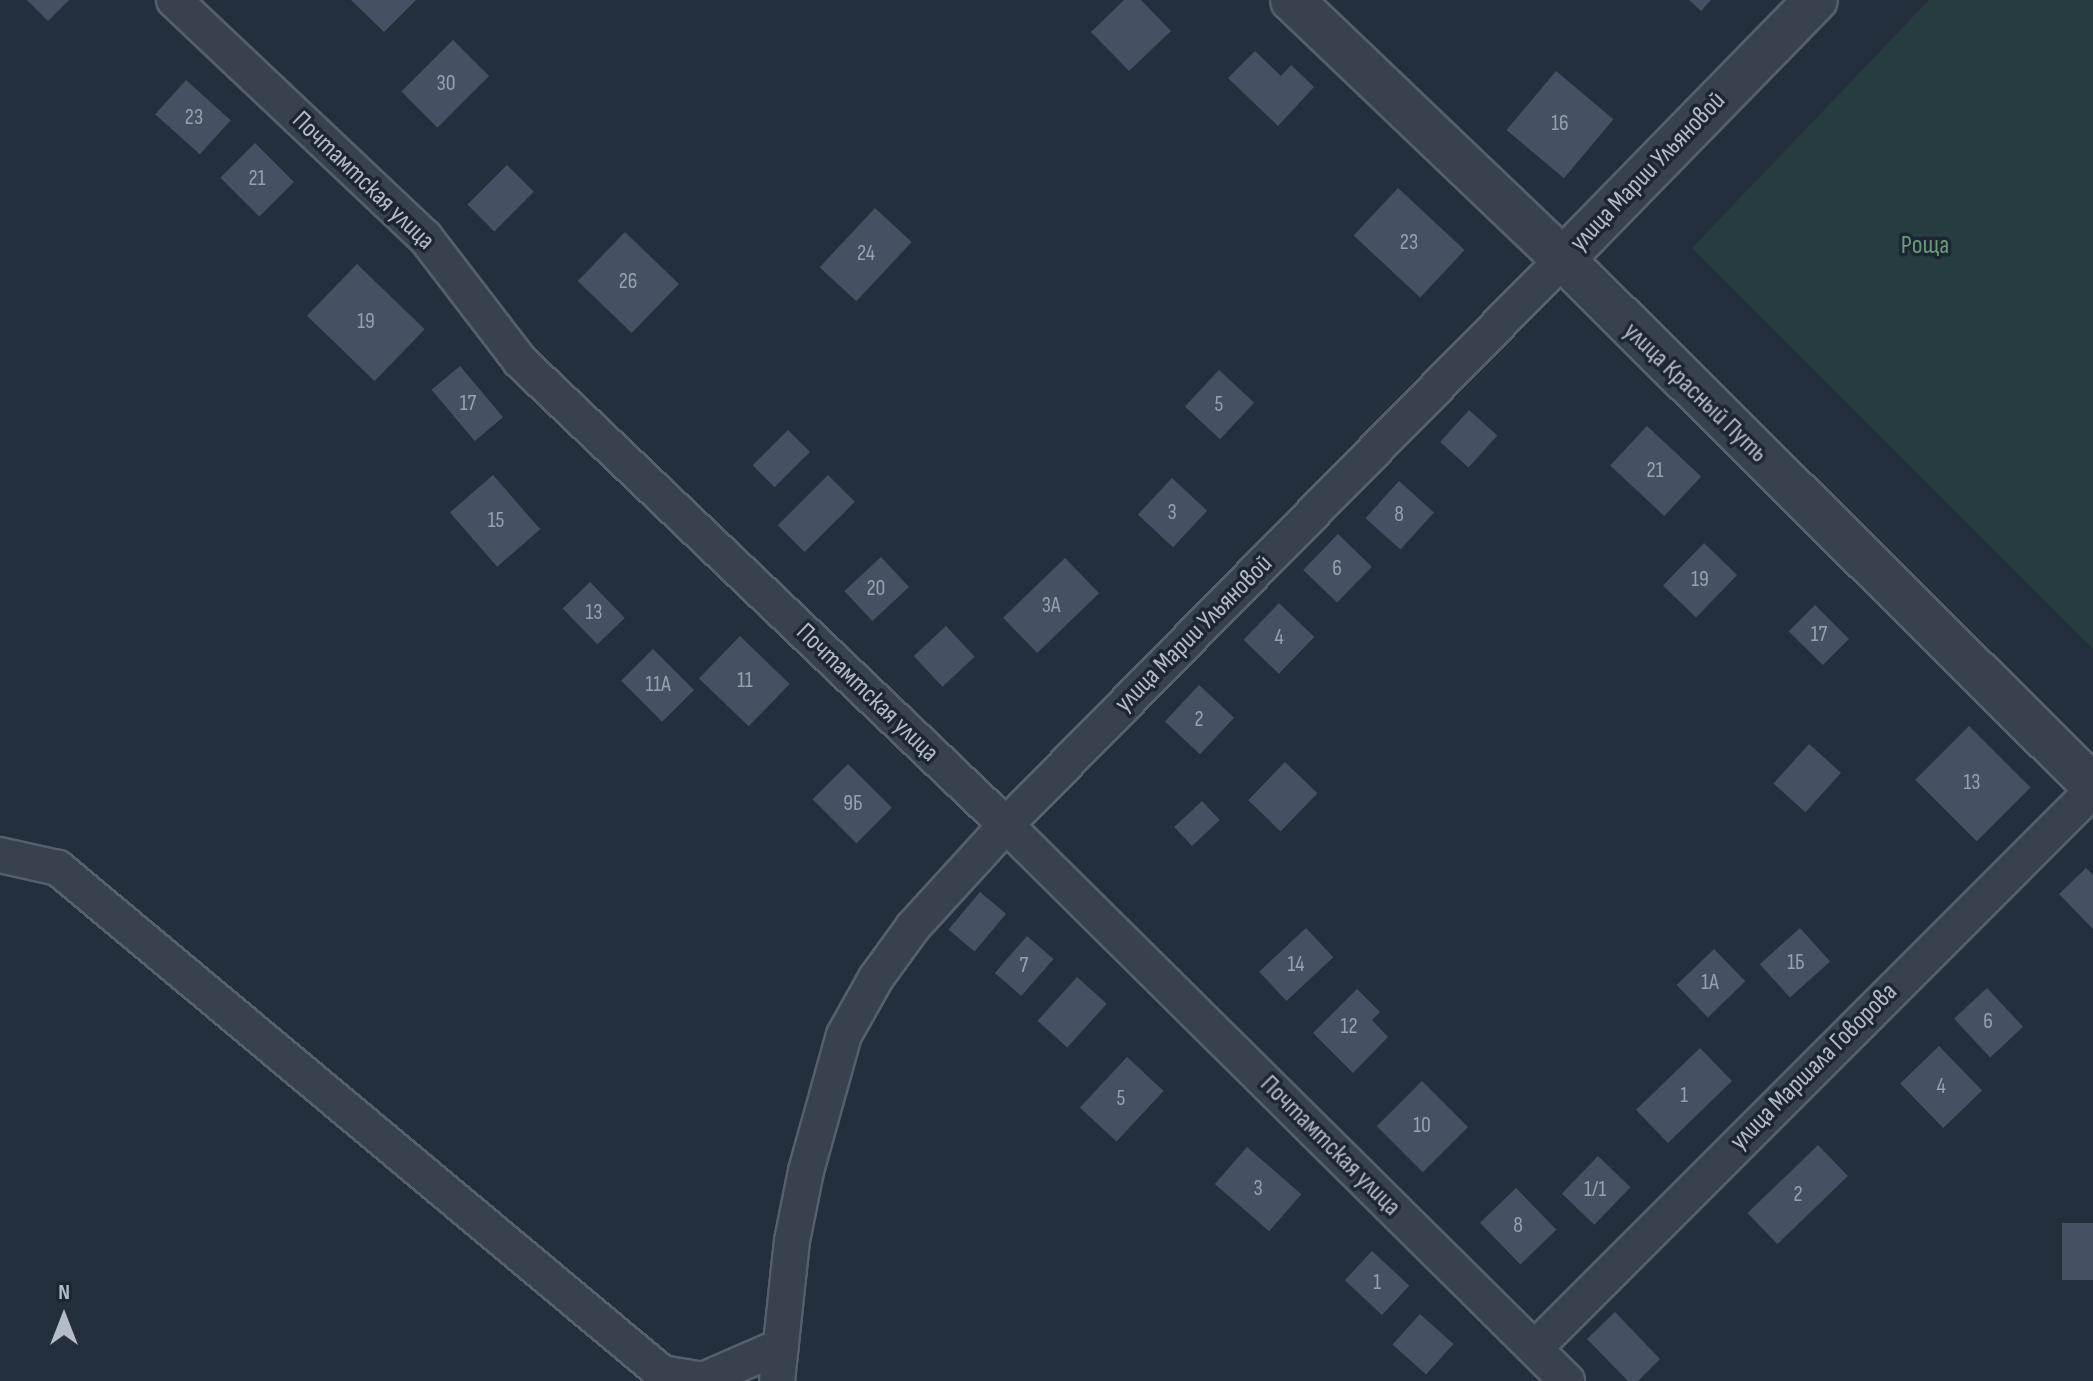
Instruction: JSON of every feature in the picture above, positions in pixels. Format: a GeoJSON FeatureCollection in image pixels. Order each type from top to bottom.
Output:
{"type":"FeatureCollection","features":[{"type":"Feature","properties":{"kind":"street","name":"Почтамтская улица"},"geometry":{"type":"LineString","coordinates":[[174,0],[425,237],[520,361],[1006,825],[1567,1381]]}},
{"type":"Feature","properties":{"kind":"street","name":"улица Красный Путь"},"geometry":{"type":"LineString","coordinates":[[1292,0],[1563,259],[2032,722],[2092,788]]}},
{"type":"Feature","properties":{"kind":"street","name":"улица Марии Ульяновой"},"geometry":{"type":"LineString","coordinates":[[777,1381],[798,1213],[844,1035],[913,927],[1006,825],[1816,0]]}},
{"type":"Feature","properties":{"kind":"street","name":"улица Маршала Говорова"},"geometry":{"type":"LineString","coordinates":[[1535,1348],[2092,788]]}},
{"type":"Feature","properties":{"kind":"street"},"geometry":{"type":"LineString","coordinates":[[0,855],[58,868],[662,1373],[703,1380],[781,1346]]}},
{"type":"Feature","properties":{"kind":"green space","name":"Роща"},"geometry":{"type":"Polygon","coordinates":[[[1929,0],[2093,0],[2093,649],[1692,248],[1929,0]]]}},
{"type":"Feature","properties":{"kind":"building"},"geometry":{"type":"Polygon","coordinates":[[[27,0],[69,0],[48,21],[27,0]]]}},
{"type":"Feature","properties":{"kind":"building"},"geometry":{"type":"Polygon","coordinates":[[[351,0],[416,0],[384,32],[351,0]]]}},
{"type":"Feature","properties":{"kind":"building"},"geometry":{"type":"Polygon","coordinates":[[[1124,0],[1141,0],[1171,31],[1129,71],[1091,32],[1124,0]]]}},
{"type":"Feature","properties":{"kind":"building"},"geometry":{"type":"Polygon","coordinates":[[[1689,0],[1711,0],[1701,11],[1689,0]]]}},
{"type":"Feature","properties":{"kind":"building"},"geometry":{"type":"Polygon","coordinates":[[[453,40],[489,76],[437,128],[401,92],[453,40]]]}},
{"type":"Feature","properties":{"kind":"building"},"geometry":{"type":"Polygon","coordinates":[[[1255,51],[1281,76],[1291,65],[1314,87],[1278,126],[1228,78],[1255,51]]]}},
{"type":"Feature","properties":{"kind":"building"},"geometry":{"type":"Polygon","coordinates":[[[1556,71],[1613,119],[1564,178],[1507,130],[1556,71]]]}},
{"type":"Feature","properties":{"kind":"building"},"geometry":{"type":"Polygon","coordinates":[[[186,80],[231,120],[200,154],[155,114],[186,80]]]}},
{"type":"Feature","properties":{"kind":"building"},"geometry":{"type":"Polygon","coordinates":[[[255,143],[294,182],[259,217],[220,178],[255,143]]]}},
{"type":"Feature","properties":{"kind":"building"},"geometry":{"type":"Polygon","coordinates":[[[507,165],[534,192],[494,231],[467,205],[507,165]]]}},
{"type":"Feature","properties":{"kind":"building"},"geometry":{"type":"Polygon","coordinates":[[[1398,188],[1465,250],[1420,298],[1354,236],[1398,188]]]}},
{"type":"Feature","properties":{"kind":"building"},"geometry":{"type":"Polygon","coordinates":[[[875,208],[912,242],[856,301],[820,267],[875,208]]]}},
{"type":"Feature","properties":{"kind":"building"},"geometry":{"type":"Polygon","coordinates":[[[625,232],[679,284],[632,333],[578,281],[625,232]]]}},
{"type":"Feature","properties":{"kind":"building"},"geometry":{"type":"Polygon","coordinates":[[[357,264],[425,329],[375,381],[307,316],[357,264]]]}},
{"type":"Feature","properties":{"kind":"building"},"geometry":{"type":"Polygon","coordinates":[[[460,366],[503,417],[475,441],[432,390],[460,366]]]}},
{"type":"Feature","properties":{"kind":"building"},"geometry":{"type":"Polygon","coordinates":[[[1219,370],[1254,403],[1220,439],[1185,407],[1219,370]]]}},
{"type":"Feature","properties":{"kind":"building"},"geometry":{"type":"Polygon","coordinates":[[[1469,410],[1497,435],[1468,467],[1440,442],[1469,410]]]}},
{"type":"Feature","properties":{"kind":"building"},"geometry":{"type":"Polygon","coordinates":[[[1647,426],[1701,476],[1664,516],[1610,465],[1647,426]]]}},
{"type":"Feature","properties":{"kind":"building"},"geometry":{"type":"Polygon","coordinates":[[[788,430],[810,452],[775,487],[753,465],[788,430]]]}},
{"type":"Feature","properties":{"kind":"building"},"geometry":{"type":"Polygon","coordinates":[[[493,475],[540,529],[497,567],[450,512],[493,475]]]}},
{"type":"Feature","properties":{"kind":"building"},"geometry":{"type":"Polygon","coordinates":[[[828,475],[855,502],[805,552],[778,525],[828,475]]]}},
{"type":"Feature","properties":{"kind":"building"},"geometry":{"type":"Polygon","coordinates":[[[1172,478],[1207,511],[1173,547],[1138,515],[1172,478]]]}},
{"type":"Feature","properties":{"kind":"building"},"geometry":{"type":"Polygon","coordinates":[[[1399,481],[1434,512],[1400,550],[1366,518],[1399,481]]]}},
{"type":"Feature","properties":{"kind":"building"},"geometry":{"type":"Polygon","coordinates":[[[1338,534],[1372,567],[1337,603],[1303,570],[1338,534]]]}},
{"type":"Feature","properties":{"kind":"building"},"geometry":{"type":"Polygon","coordinates":[[[1704,543],[1737,575],[1696,617],[1663,585],[1704,543]]]}},
{"type":"Feature","properties":{"kind":"building"},"geometry":{"type":"Polygon","coordinates":[[[881,557],[909,587],[872,621],[844,591],[881,557]]]}},
{"type":"Feature","properties":{"kind":"building"},"geometry":{"type":"Polygon","coordinates":[[[1065,558],[1099,593],[1037,653],[1003,618],[1065,558]]]}},
{"type":"Feature","properties":{"kind":"building"},"geometry":{"type":"Polygon","coordinates":[[[590,582],[625,618],[597,644],[563,608],[590,582]]]}},
{"type":"Feature","properties":{"kind":"building"},"geometry":{"type":"Polygon","coordinates":[[[1279,603],[1314,637],[1279,674],[1244,640],[1279,603]]]}},
{"type":"Feature","properties":{"kind":"building"},"geometry":{"type":"Polygon","coordinates":[[[1815,605],[1849,639],[1823,665],[1789,631],[1815,605]]]}},
{"type":"Feature","properties":{"kind":"building"},"geometry":{"type":"Polygon","coordinates":[[[946,626],[975,657],[942,687],[914,656],[946,626]]]}},
{"type":"Feature","properties":{"kind":"building"},"geometry":{"type":"Polygon","coordinates":[[[740,636],[790,684],[749,726],[699,678],[740,636]]]}},
{"type":"Feature","properties":{"kind":"building"},"geometry":{"type":"Polygon","coordinates":[[[653,649],[694,690],[662,722],[621,681],[653,649]]]}},
{"type":"Feature","properties":{"kind":"building"},"geometry":{"type":"Polygon","coordinates":[[[1199,685],[1234,718],[1200,754],[1165,722],[1199,685]]]}},
{"type":"Feature","properties":{"kind":"building"},"geometry":{"type":"Polygon","coordinates":[[[1969,726],[2031,788],[1977,841],[1915,780],[1969,726]]]}},
{"type":"Feature","properties":{"kind":"building"},"geometry":{"type":"Polygon","coordinates":[[[1809,744],[1841,773],[1805,812],[1774,783],[1809,744]]]}},
{"type":"Feature","properties":{"kind":"building"},"geometry":{"type":"Polygon","coordinates":[[[1285,762],[1317,793],[1281,831],[1248,800],[1285,762]]]}},
{"type":"Feature","properties":{"kind":"building"},"geometry":{"type":"Polygon","coordinates":[[[848,764],[892,808],[856,843],[813,799],[848,764]]]}},
{"type":"Feature","properties":{"kind":"building"},"geometry":{"type":"Polygon","coordinates":[[[1202,801],[1220,820],[1192,846],[1174,827],[1202,801]]]}},
{"type":"Feature","properties":{"kind":"building"},"geometry":{"type":"Polygon","coordinates":[[[2086,868],[2093,875],[2093,929],[2059,894],[2086,868]]]}},
{"type":"Feature","properties":{"kind":"building"},"geometry":{"type":"Polygon","coordinates":[[[980,892],[1006,914],[975,951],[949,930],[980,892]]]}},
{"type":"Feature","properties":{"kind":"building"},"geometry":{"type":"Polygon","coordinates":[[[1306,928],[1333,957],[1286,1001],[1259,972],[1306,928]]]}},
{"type":"Feature","properties":{"kind":"building"},"geometry":{"type":"Polygon","coordinates":[[[1800,928],[1830,961],[1790,998],[1760,964],[1800,928]]]}},
{"type":"Feature","properties":{"kind":"building"},"geometry":{"type":"Polygon","coordinates":[[[1027,936],[1053,959],[1021,996],[995,973],[1027,936]]]}},
{"type":"Feature","properties":{"kind":"building"},"geometry":{"type":"Polygon","coordinates":[[[1714,949],[1745,981],[1708,1017],[1677,985],[1714,949]]]}},
{"type":"Feature","properties":{"kind":"building"},"geometry":{"type":"Polygon","coordinates":[[[1077,977],[1107,1004],[1067,1048],[1038,1021],[1077,977]]]}},
{"type":"Feature","properties":{"kind":"building"},"geometry":{"type":"Polygon","coordinates":[[[1987,988],[2023,1027],[1990,1057],[1954,1019],[1987,988]]]}},
{"type":"Feature","properties":{"kind":"building"},"geometry":{"type":"Polygon","coordinates":[[[1357,989],[1380,1012],[1372,1020],[1388,1037],[1353,1073],[1313,1033],[1357,989]]]}},
{"type":"Feature","properties":{"kind":"building"},"geometry":{"type":"Polygon","coordinates":[[[1939,1046],[1982,1091],[1943,1128],[1900,1084],[1939,1046]]]}},
{"type":"Feature","properties":{"kind":"building"},"geometry":{"type":"Polygon","coordinates":[[[1700,1048],[1732,1081],[1668,1143],[1636,1110],[1700,1048]]]}},
{"type":"Feature","properties":{"kind":"building"},"geometry":{"type":"Polygon","coordinates":[[[1127,1057],[1164,1091],[1117,1142],[1080,1107],[1127,1057]]]}},
{"type":"Feature","properties":{"kind":"building"},"geometry":{"type":"Polygon","coordinates":[[[1422,1081],[1468,1127],[1423,1172],[1377,1126],[1422,1081]]]}},
{"type":"Feature","properties":{"kind":"building"},"geometry":{"type":"Polygon","coordinates":[[[1818,1145],[1848,1176],[1777,1244],[1748,1213],[1818,1145]]]}},
{"type":"Feature","properties":{"kind":"building"},"geometry":{"type":"Polygon","coordinates":[[[1247,1147],[1301,1194],[1269,1231],[1215,1184],[1247,1147]]]}},
{"type":"Feature","properties":{"kind":"building"},"geometry":{"type":"Polygon","coordinates":[[[1598,1156],[1630,1187],[1594,1225],[1562,1193],[1598,1156]]]}},
{"type":"Feature","properties":{"kind":"building"},"geometry":{"type":"Polygon","coordinates":[[[1516,1188],[1556,1230],[1520,1264],[1480,1223],[1516,1188]]]}},
{"type":"Feature","properties":{"kind":"building"},"geometry":{"type":"Polygon","coordinates":[[[2062,1223],[2093,1223],[2093,1280],[2062,1280],[2062,1223]]]}},
{"type":"Feature","properties":{"kind":"building"},"geometry":{"type":"Polygon","coordinates":[[[1372,1251],[1409,1286],[1382,1315],[1345,1280],[1372,1251]]]}},
{"type":"Feature","properties":{"kind":"building"},"geometry":{"type":"Polygon","coordinates":[[[1615,1312],[1660,1359],[1638,1381],[1628,1381],[1587,1339],[1615,1312]]]}},
{"type":"Feature","properties":{"kind":"building"},"geometry":{"type":"Polygon","coordinates":[[[1420,1314],[1453,1344],[1426,1375],[1393,1344],[1420,1314]]]}}]}
